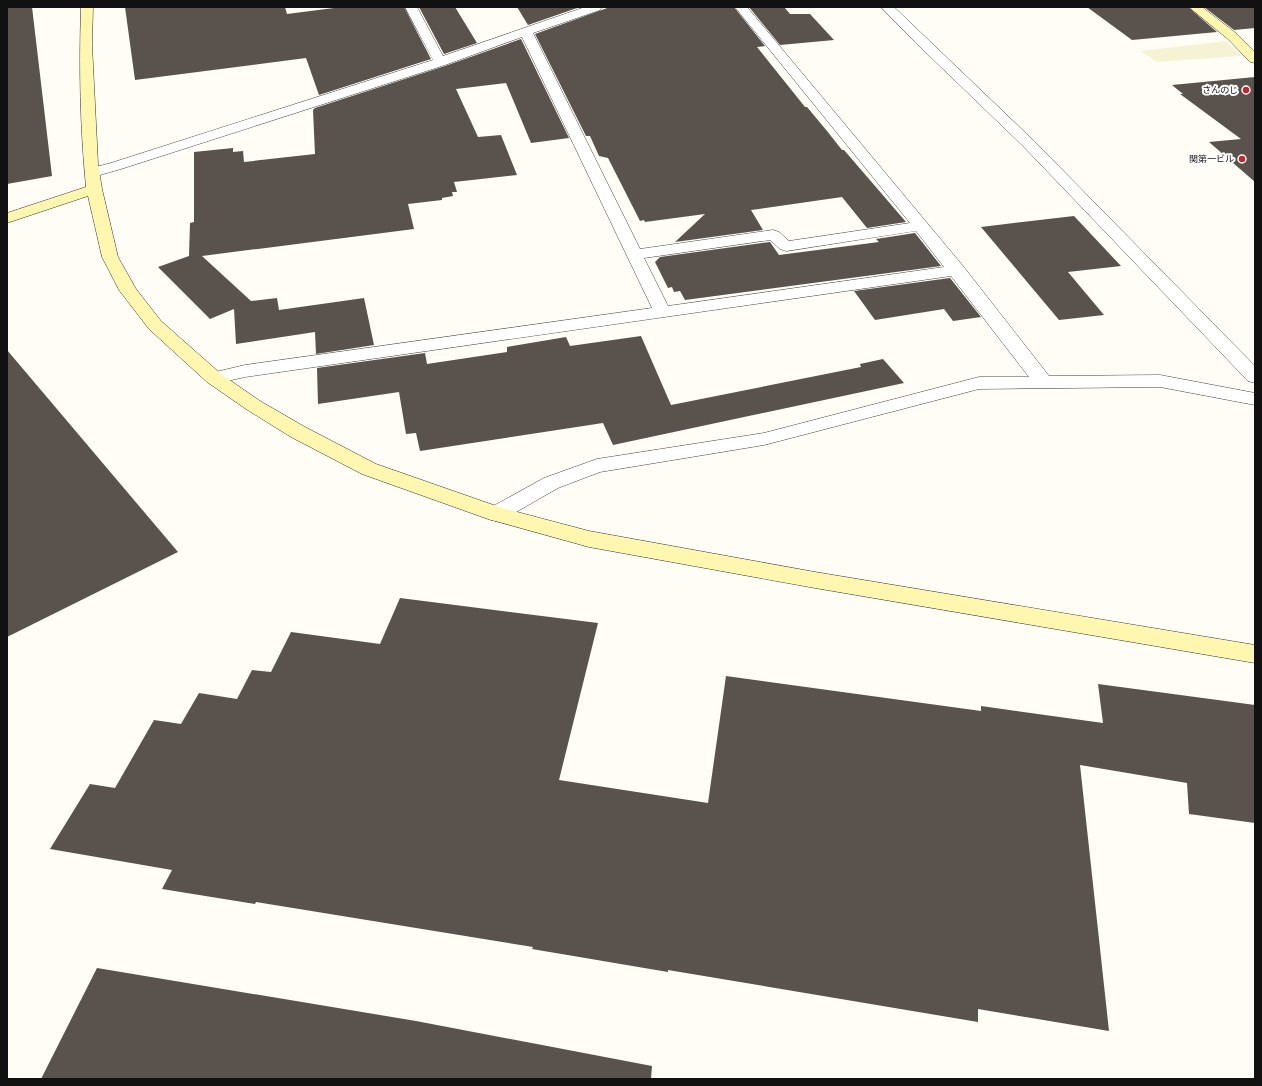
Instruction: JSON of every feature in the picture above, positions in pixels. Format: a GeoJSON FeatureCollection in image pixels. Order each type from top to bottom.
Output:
{"type":"FeatureCollection","features":[{"type":"Feature","properties":{"kind":"street"},"geometry":{"type":"LineString","coordinates":[[87,7],[86,45],[91,164],[93,180],[110,257],[128,290],[155,324],[214,378],[252,405],[369,469],[496,514],[589,539],[815,580],[1255,654]]}},
{"type":"Feature","properties":{"kind":"street"},"geometry":{"type":"LineString","coordinates":[[411,7],[440,62]]}},
{"type":"Feature","properties":{"kind":"street"},"geometry":{"type":"LineString","coordinates":[[7,218],[93,180],[116,166],[440,62],[596,7]]}},
{"type":"Feature","properties":{"kind":"street"},"geometry":{"type":"LineString","coordinates":[[741,7],[757,27],[765,33],[767,40],[854,143],[957,270],[1043,382]]}},
{"type":"Feature","properties":{"kind":"street"},"geometry":{"type":"LineString","coordinates":[[887,7],[1028,143],[1255,377]]}},
{"type":"Feature","properties":{"kind":"street"},"geometry":{"type":"LineString","coordinates":[[1195,7],[1234,38],[1254,58]]}},
{"type":"Feature","properties":{"kind":"street"},"geometry":{"type":"LineString","coordinates":[[526,32],[662,311]]}},
{"type":"Feature","properties":{"kind":"street"},"geometry":{"type":"LineString","coordinates":[[634,255],[773,235],[786,246],[921,226]]}},
{"type":"Feature","properties":{"kind":"street"},"geometry":{"type":"LineString","coordinates":[[214,378],[245,371],[957,270]]}},
{"type":"Feature","properties":{"kind":"street"},"geometry":{"type":"LineString","coordinates":[[496,514],[551,483],[597,466],[764,439],[979,383],[1160,381],[1255,399]]}},
{"type":"Feature","properties":{"kind":"shaded area"},"geometry":{"type":"Polygon","coordinates":[[[1226,41],[1241,56],[1157,62],[1140,51],[1226,41]]]}},
{"type":"Feature","properties":{"kind":"building"},"geometry":{"type":"Polygon","coordinates":[[[7,7],[32,7],[52,176],[7,184],[7,7]]]}},
{"type":"Feature","properties":{"kind":"building"},"geometry":{"type":"Polygon","coordinates":[[[125,7],[285,7],[287,14],[342,7],[404,7],[431,59],[319,95],[306,58],[135,80],[125,7]]]}},
{"type":"Feature","properties":{"kind":"building"},"geometry":{"type":"Polygon","coordinates":[[[419,7],[455,7],[477,43],[444,54],[419,7]]]}},
{"type":"Feature","properties":{"kind":"building"},"geometry":{"type":"Polygon","coordinates":[[[517,7],[576,7],[577,8],[528,25],[517,7]]]}},
{"type":"Feature","properties":{"kind":"building"},"geometry":{"type":"Polygon","coordinates":[[[610,7],[734,7],[765,46],[757,47],[805,107],[807,107],[842,150],[844,150],[906,222],[867,228],[842,197],[751,210],[763,230],[675,242],[705,214],[645,222],[644,220],[640,221],[608,158],[599,156],[590,136],[586,136],[535,34],[610,7]]]}},
{"type":"Feature","properties":{"kind":"building"},"geometry":{"type":"Polygon","coordinates":[[[749,7],[784,7],[790,14],[810,14],[834,40],[780,45],[749,7]]]}},
{"type":"Feature","properties":{"kind":"building"},"geometry":{"type":"Polygon","coordinates":[[[1087,7],[1188,7],[1217,32],[1132,40],[1087,7]]]}},
{"type":"Feature","properties":{"kind":"building"},"geometry":{"type":"Polygon","coordinates":[[[1204,7],[1255,7],[1255,28],[1234,30],[1204,7]]]}},
{"type":"Feature","properties":{"kind":"building"},"geometry":{"type":"Polygon","coordinates":[[[521,39],[569,138],[531,143],[506,83],[456,89],[478,137],[501,135],[517,175],[454,182],[457,192],[452,192],[453,196],[442,198],[442,200],[408,204],[414,229],[202,256],[251,301],[277,298],[279,310],[364,298],[374,345],[316,354],[315,332],[236,344],[234,309],[210,319],[158,267],[189,256],[190,223],[194,222],[194,152],[233,148],[233,152],[243,151],[244,162],[315,154],[313,110],[315,108],[445,66],[521,39]]]}},
{"type":"Feature","properties":{"kind":"building"},"geometry":{"type":"Polygon","coordinates":[[[1255,77],[1255,182],[1209,142],[1241,139],[1180,94],[1183,94],[1172,85],[1255,77]]]}},
{"type":"Feature","properties":{"kind":"building"},"geometry":{"type":"Polygon","coordinates":[[[1074,216],[1121,266],[1068,272],[1104,315],[1059,320],[981,227],[1074,216]]]}},
{"type":"Feature","properties":{"kind":"building"},"geometry":{"type":"Polygon","coordinates":[[[915,233],[941,266],[685,300],[680,291],[674,292],[672,287],[668,288],[655,262],[660,257],[770,242],[779,255],[879,242],[876,239],[915,233]]]}},
{"type":"Feature","properties":{"kind":"building"},"geometry":{"type":"Polygon","coordinates":[[[950,278],[981,317],[953,321],[944,309],[875,320],[854,291],[950,278]]]}},
{"type":"Feature","properties":{"kind":"building"},"geometry":{"type":"Polygon","coordinates":[[[641,336],[671,405],[861,367],[860,364],[883,359],[904,383],[613,445],[603,423],[420,451],[416,433],[406,434],[399,392],[318,404],[317,368],[425,353],[427,364],[507,352],[507,347],[566,337],[570,346],[641,336]]]}},
{"type":"Feature","properties":{"kind":"building"},"geometry":{"type":"Polygon","coordinates":[[[7,350],[178,552],[7,637],[7,350]]]}},
{"type":"Feature","properties":{"kind":"building"},"geometry":{"type":"Polygon","coordinates":[[[400,598],[598,623],[559,780],[708,803],[726,676],[981,711],[981,706],[1103,723],[1098,684],[1255,705],[1255,823],[1189,814],[1187,783],[1080,765],[1109,1031],[978,1009],[978,1022],[668,970],[668,972],[532,949],[533,947],[256,902],[255,904],[162,889],[172,870],[50,849],[90,784],[115,788],[154,720],[181,724],[199,693],[237,699],[252,670],[271,672],[291,632],[380,644],[400,598]]]}},
{"type":"Feature","properties":{"kind":"building"},"geometry":{"type":"Polygon","coordinates":[[[97,968],[416,1021],[652,1066],[651,1079],[41,1079],[97,968]]]}},
{"type":"Feature","properties":{"kind":"place","name":"さんのじ"},"geometry":{"type":"Point","coordinates":[1246,90]}},
{"type":"Feature","properties":{"kind":"place","name":"関第一ビル"},"geometry":{"type":"Point","coordinates":[1242,159]}}]}
